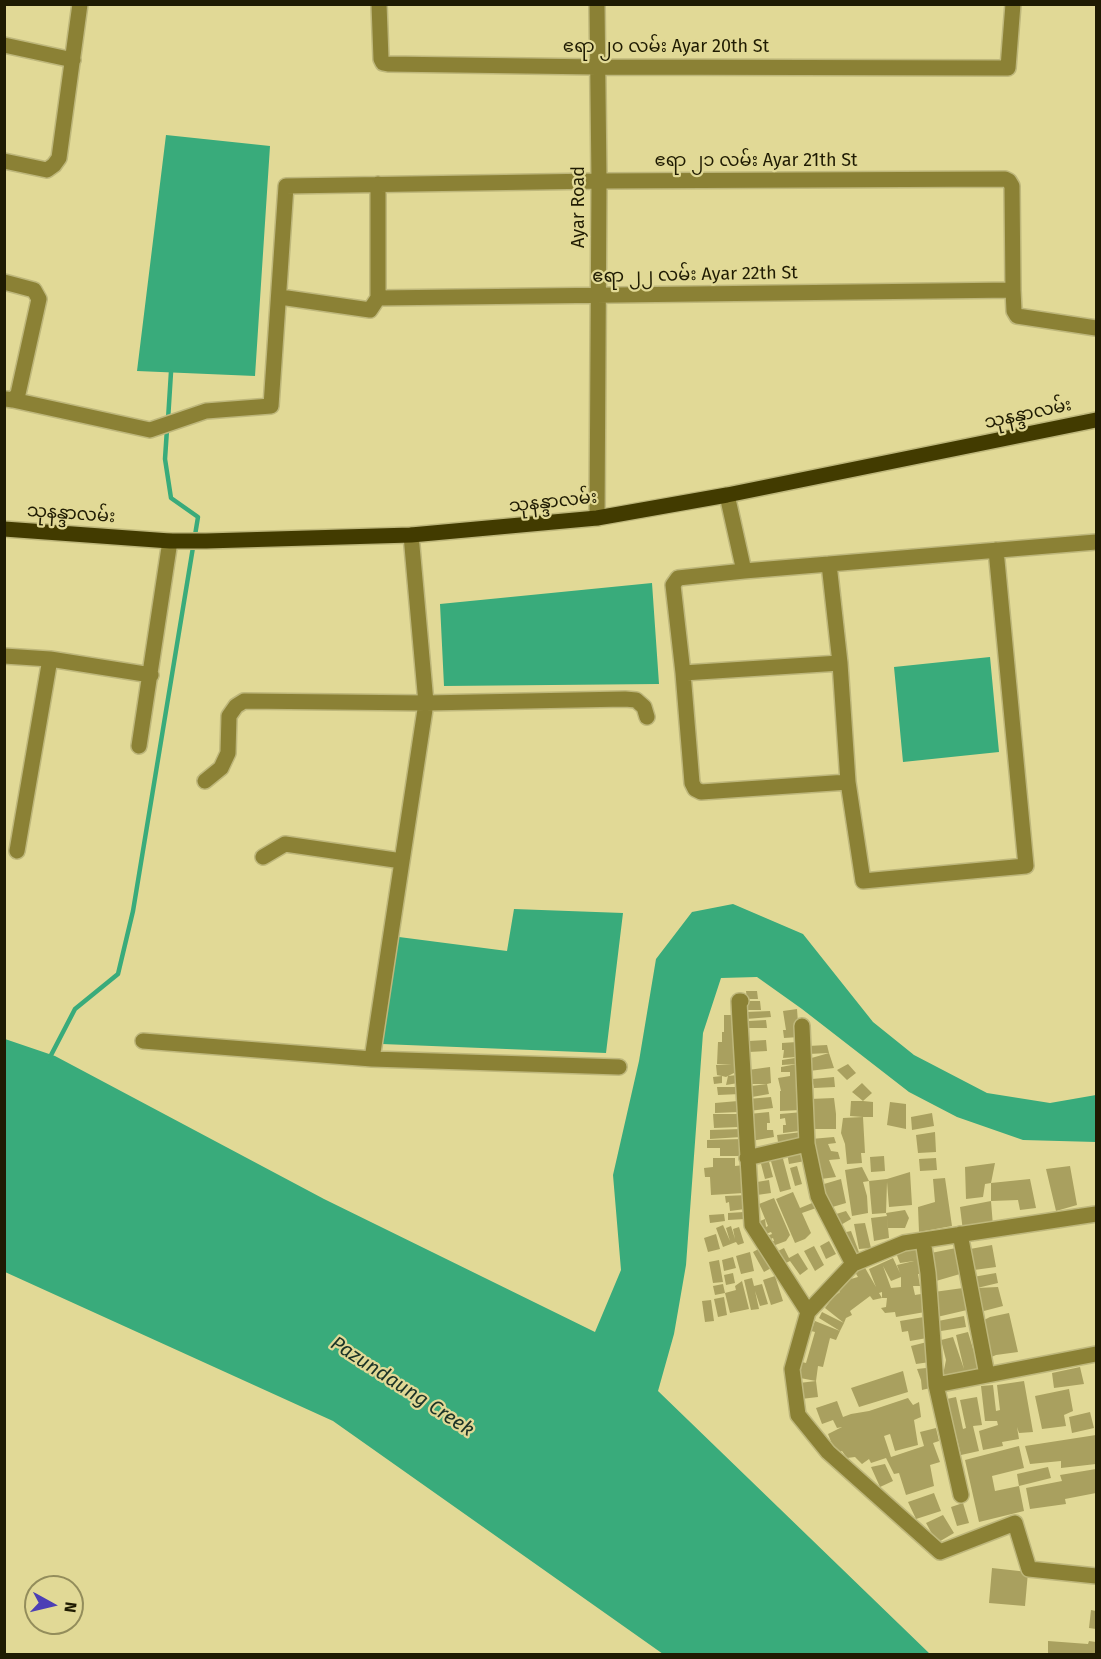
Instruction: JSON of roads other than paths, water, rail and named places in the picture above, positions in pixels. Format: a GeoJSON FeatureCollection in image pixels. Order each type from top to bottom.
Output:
{"type":"FeatureCollection","features":[{"type":"Feature","properties":{"kind":"main road","name":"သုနန္ဒာလမ်း"},"geometry":{"type":"LineString","coordinates":[[4,529],[206,542],[411,535],[597,518],[727,495],[1096,420]]}},
{"type":"Feature","properties":{"kind":"street"},"geometry":{"type":"LineString","coordinates":[[4,161],[47,170],[59,158],[80,4]]}},
{"type":"Feature","properties":{"kind":"street","name":"ဧရာ ၂၀ လမ်း Ayar 20th St"},"geometry":{"type":"LineString","coordinates":[[379,4],[383,63],[597,67],[1008,68],[1013,4]]}},
{"type":"Feature","properties":{"kind":"street","name":"Ayar Road"},"geometry":{"type":"LineString","coordinates":[[597,4],[599,296],[597,518]]}},
{"type":"Feature","properties":{"kind":"street"},"geometry":{"type":"LineString","coordinates":[[4,45],[73,60]]}},
{"type":"Feature","properties":{"kind":"street","name":"ဧရာ ၂၁ လမ်း Ayar 21th St"},"geometry":{"type":"LineString","coordinates":[[280,297],[286,186],[598,181],[1005,179],[1012,186],[1013,290],[1014,311],[1017,316],[1096,328]]}},
{"type":"Feature","properties":{"kind":"street"},"geometry":{"type":"LineString","coordinates":[[4,282],[34,290],[39,299],[12,397],[150,430],[206,411],[271,406],[280,297],[370,310],[378,298],[378,184]]}},
{"type":"Feature","properties":{"kind":"street","name":"ဧရာ ၂၂ လမ်း Ayar 22th St"},"geometry":{"type":"LineString","coordinates":[[378,298],[1013,290]]}},
{"type":"Feature","properties":{"kind":"street"},"geometry":{"type":"LineString","coordinates":[[727,495],[744,571]]}},
{"type":"Feature","properties":{"kind":"street"},"geometry":{"type":"LineString","coordinates":[[372,1059],[426,703],[411,535]]}},
{"type":"Feature","properties":{"kind":"street"},"geometry":{"type":"LineString","coordinates":[[139,746],[170,540]]}},
{"type":"Feature","properties":{"kind":"street"},"geometry":{"type":"LineString","coordinates":[[848,782],[701,792],[695,789],[692,783],[673,585],[678,578],[1096,542]]}},
{"type":"Feature","properties":{"kind":"street"},"geometry":{"type":"LineString","coordinates":[[829,564],[840,663],[848,782],[863,881],[1026,866],[996,550]]}},
{"type":"Feature","properties":{"kind":"street"},"geometry":{"type":"LineString","coordinates":[[4,656],[50,659],[151,675]]}},
{"type":"Feature","properties":{"kind":"street"},"geometry":{"type":"LineString","coordinates":[[17,851],[50,659]]}},
{"type":"Feature","properties":{"kind":"street"},"geometry":{"type":"LineString","coordinates":[[683,673],[840,663]]}},
{"type":"Feature","properties":{"kind":"street"},"geometry":{"type":"LineString","coordinates":[[205,781],[221,768],[228,753],[229,716],[236,706],[244,701],[426,703],[625,699],[636,700],[644,707],[647,717]]}},
{"type":"Feature","properties":{"kind":"street"},"geometry":{"type":"LineString","coordinates":[[263,857],[285,844],[402,861]]}},
{"type":"Feature","properties":{"kind":"street"},"geometry":{"type":"LineString","coordinates":[[741,1001],[740,1022],[752,1225],[807,1312]]}},
{"type":"Feature","properties":{"kind":"street"},"geometry":{"type":"LineString","coordinates":[[802,1026],[807,1144],[818,1196],[853,1264]]}},
{"type":"Feature","properties":{"kind":"street"},"geometry":{"type":"LineString","coordinates":[[144,1041],[372,1059],[620,1067]]}},
{"type":"Feature","properties":{"kind":"street"},"geometry":{"type":"LineString","coordinates":[[747,1158],[807,1144]]}},
{"type":"Feature","properties":{"kind":"street"},"geometry":{"type":"LineString","coordinates":[[1096,1214],[904,1243],[853,1264],[807,1312],[792,1369],[798,1415],[828,1452],[940,1552],[1016,1523],[1029,1569],[1096,1576]]}},
{"type":"Feature","properties":{"kind":"street"},"geometry":{"type":"LineString","coordinates":[[960,1234],[987,1375]]}},
{"type":"Feature","properties":{"kind":"street"},"geometry":{"type":"LineString","coordinates":[[923,1240],[928,1273],[936,1385],[961,1495]]}},
{"type":"Feature","properties":{"kind":"street"},"geometry":{"type":"LineString","coordinates":[[936,1385],[1096,1354]]}},
{"type":"Feature","properties":{"kind":"water"},"geometry":{"type":"Polygon","coordinates":[[[166,135],[270,146],[255,376],[137,371],[166,135]]]}},
{"type":"Feature","properties":{"kind":"water"},"geometry":{"type":"Polygon","coordinates":[[[652,583],[659,684],[444,686],[440,604],[652,583]]]}},
{"type":"Feature","properties":{"kind":"water"},"geometry":{"type":"Polygon","coordinates":[[[990,657],[999,752],[903,762],[894,667],[990,657]]]}},
{"type":"Feature","properties":{"kind":"water","name":"Pazundaung Creek"},"geometry":{"type":"Polygon","coordinates":[[[733,904],[803,934],[873,1022],[914,1055],[987,1093],[1050,1103],[1096,1095],[1096,1142],[1023,1140],[957,1117],[909,1092],[757,977],[721,978],[703,1033],[686,1265],[674,1334],[658,1391],[930,1654],[663,1654],[333,1421],[5,1272],[5,1039],[55,1056],[324,1199],[595,1332],[621,1270],[613,1175],[639,1061],[656,959],[692,912],[733,904]]]}},
{"type":"Feature","properties":{"kind":"water"},"geometry":{"type":"Polygon","coordinates":[[[514,909],[623,913],[606,1053],[382,1044],[399,937],[507,951],[514,909]]]}},
{"type":"Feature","properties":{"kind":"waterway"},"geometry":{"type":"LineString","coordinates":[[168,420],[171,372]]}},
{"type":"Feature","properties":{"kind":"waterway"},"geometry":{"type":"LineString","coordinates":[[49,1059],[75,1009],[118,974],[133,911],[198,517],[171,498],[165,459],[167,429]]}}]}
